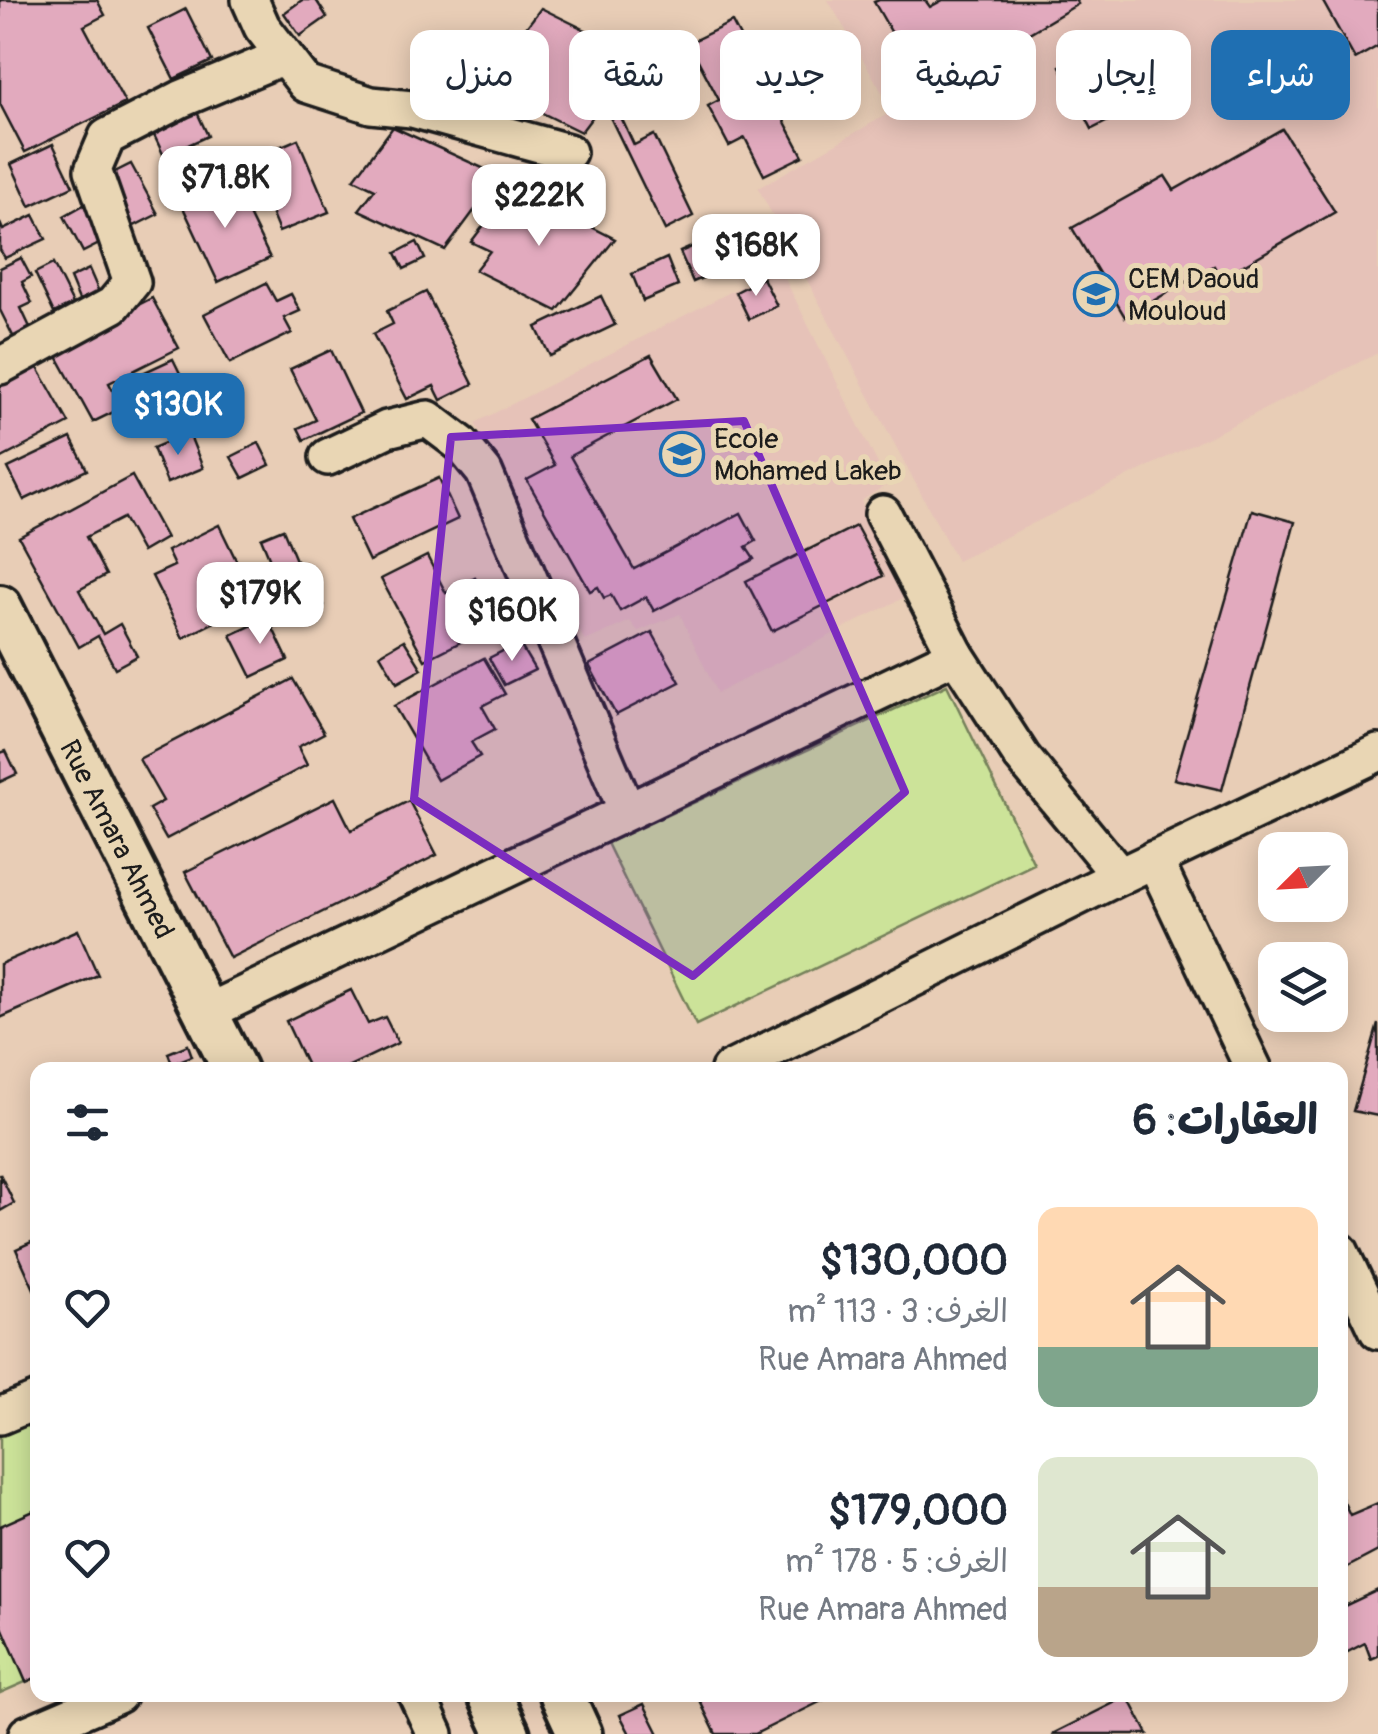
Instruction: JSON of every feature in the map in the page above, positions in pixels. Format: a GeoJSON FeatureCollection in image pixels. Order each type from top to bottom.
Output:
{"type":"FeatureCollection","features":[{"type":"Feature","properties":{"kind":"street"},"geometry":{"type":"LineString","coordinates":[[250,0],[262,27],[306,84],[371,105],[412,108],[568,152]]}},
{"type":"Feature","properties":{"kind":"street"},"geometry":{"type":"LineString","coordinates":[[0,366],[113,305],[132,282],[93,170],[107,137],[181,99],[284,56]]}},
{"type":"Feature","properties":{"kind":"street"},"geometry":{"type":"LineString","coordinates":[[328,457],[387,429],[428,419],[461,444],[484,472],[628,811]]}},
{"type":"Feature","properties":{"kind":"street"},"geometry":{"type":"LineString","coordinates":[[883,514],[956,655],[1022,757],[1120,876]]}},
{"type":"Feature","properties":{"kind":"street","name":"Rue Amara Ahmed"},"geometry":{"type":"LineString","coordinates":[[0,606],[230,1062]]}},
{"type":"Feature","properties":{"kind":"street"},"geometry":{"type":"LineString","coordinates":[[207,1012],[956,655]]}},
{"type":"Feature","properties":{"kind":"street"},"geometry":{"type":"LineString","coordinates":[[745,1062],[1120,876],[1378,754]]}},
{"type":"Feature","properties":{"kind":"street"},"geometry":{"type":"LineString","coordinates":[[1154,860],[1250,1062]]}},
{"type":"Feature","properties":{"kind":"street"},"geometry":{"type":"LineString","coordinates":[[1348,1268],[1378,1330]]}},
{"type":"Feature","properties":{"kind":"street"},"geometry":{"type":"LineString","coordinates":[[0,1416],[30,1403]]}},
{"type":"Feature","properties":{"kind":"street"},"geometry":{"type":"LineString","coordinates":[[28,1734],[102,1702]]}},
{"type":"Feature","properties":{"kind":"street"},"geometry":{"type":"LineString","coordinates":[[421,1702],[436,1734]]}},
{"type":"Feature","properties":{"kind":"street"},"geometry":{"type":"LineString","coordinates":[[493,1702],[508,1734]]}},
{"type":"Feature","properties":{"kind":"street"},"geometry":{"type":"LineString","coordinates":[[565,1702],[580,1734]]}},
{"type":"Feature","properties":{"kind":"highlighted area"},"geometry":{"type":"Polygon","coordinates":[[[744,421],[905,792],[693,976],[414,799],[451,437],[744,421]]]}},
{"type":"Feature","properties":{"kind":"shaded area","name":"CEM Daoud Mouloud"},"geometry":{"type":"Polygon","coordinates":[[[828,0],[1378,0],[1378,353],[957,561],[758,188],[881,118],[1036,120],[1036,30],[881,30],[881,91],[861,56],[861,30],[846,30],[828,0]]]}},
{"type":"Feature","properties":{"kind":"shaded area","name":"Ecole Mohamed Lakeb"},"geometry":{"type":"Polygon","coordinates":[[[779,267],[888,484],[861,501],[903,598],[717,693],[680,614],[638,631],[630,621],[585,641],[475,423],[779,267]]]}},
{"type":"Feature","properties":{"kind":"green space"},"geometry":{"type":"Polygon","coordinates":[[[947,685],[1034,864],[696,1025],[607,843],[947,685]]]}},
{"type":"Feature","properties":{"kind":"green space"},"geometry":{"type":"Polygon","coordinates":[[[30,1421],[30,1680],[0,1693],[0,1436],[30,1421]]]}},
{"type":"Feature","properties":{"kind":"building"},"geometry":{"type":"Polygon","coordinates":[[[0,0],[97,0],[105,15],[84,26],[125,103],[25,152],[0,104],[0,0]]]}},
{"type":"Feature","properties":{"kind":"building"},"geometry":{"type":"Polygon","coordinates":[[[302,0],[316,0],[327,17],[300,36],[284,13],[302,0]]]}},
{"type":"Feature","properties":{"kind":"building"},"geometry":{"type":"Polygon","coordinates":[[[925,0],[930,7],[943,0],[1075,0],[1078,4],[1034,30],[890,30],[874,2],[925,0]]]}},
{"type":"Feature","properties":{"kind":"building"},"geometry":{"type":"Polygon","coordinates":[[[1322,0],[1378,0],[1378,46],[1355,59],[1350,50],[1350,30],[1339,30],[1322,0]]]}},
{"type":"Feature","properties":{"kind":"building"},"geometry":{"type":"Polygon","coordinates":[[[541,8],[586,30],[569,30],[569,120],[590,120],[581,132],[549,116],[549,30],[524,30],[541,8]]]}},
{"type":"Feature","properties":{"kind":"building"},"geometry":{"type":"Polygon","coordinates":[[[186,9],[212,61],[174,79],[148,28],[186,9]]]}},
{"type":"Feature","properties":{"kind":"building"},"geometry":{"type":"Polygon","coordinates":[[[732,22],[736,30],[720,30],[720,120],[784,120],[803,156],[764,175],[745,138],[729,146],[708,106],[719,100],[700,64],[700,38],[732,22]]]}},
{"type":"Feature","properties":{"kind":"building"},"geometry":{"type":"Polygon","coordinates":[[[197,112],[208,136],[164,156],[153,133],[197,112]]]}},
{"type":"Feature","properties":{"kind":"building"},"geometry":{"type":"Polygon","coordinates":[[[611,120],[622,120],[634,145],[654,135],[693,216],[665,230],[611,120]]]}},
{"type":"Feature","properties":{"kind":"building"},"geometry":{"type":"Polygon","coordinates":[[[1087,120],[1110,120],[1092,129],[1087,120]]]}},
{"type":"Feature","properties":{"kind":"building"},"geometry":{"type":"Polygon","coordinates":[[[393,127],[500,176],[445,250],[359,210],[375,189],[354,179],[393,127]]]}},
{"type":"Feature","properties":{"kind":"building"},"geometry":{"type":"Polygon","coordinates":[[[1282,129],[1335,212],[1221,278],[1214,266],[1125,317],[1072,228],[1165,176],[1174,190],[1282,129]]]}},
{"type":"Feature","properties":{"kind":"building"},"geometry":{"type":"Polygon","coordinates":[[[298,139],[329,212],[279,232],[249,160],[298,139]]]}},
{"type":"Feature","properties":{"kind":"building"},"geometry":{"type":"Polygon","coordinates":[[[53,144],[73,186],[30,206],[11,164],[53,144]]]}},
{"type":"Feature","properties":{"kind":"building"},"geometry":{"type":"Polygon","coordinates":[[[131,164],[158,214],[134,226],[107,176],[131,164]]]}},
{"type":"Feature","properties":{"kind":"building"},"geometry":{"type":"Polygon","coordinates":[[[232,180],[270,258],[218,282],[181,203],[232,180]]]}},
{"type":"Feature","properties":{"kind":"building"},"geometry":{"type":"Polygon","coordinates":[[[513,187],[615,239],[557,311],[475,270],[490,251],[471,242],[513,187]]]}},
{"type":"Feature","properties":{"kind":"building"},"geometry":{"type":"Polygon","coordinates":[[[89,202],[109,239],[83,252],[64,216],[89,202]]]}},
{"type":"Feature","properties":{"kind":"building"},"geometry":{"type":"Polygon","coordinates":[[[34,215],[46,239],[5,258],[0,250],[0,223],[3,230],[34,215]]]}},
{"type":"Feature","properties":{"kind":"building"},"geometry":{"type":"Polygon","coordinates":[[[717,236],[730,266],[693,282],[680,252],[717,236]]]}},
{"type":"Feature","properties":{"kind":"building"},"geometry":{"type":"Polygon","coordinates":[[[417,242],[425,259],[404,269],[396,253],[417,242]]]}},
{"type":"Feature","properties":{"kind":"building"},"geometry":{"type":"Polygon","coordinates":[[[21,258],[31,277],[22,282],[32,303],[21,308],[34,336],[17,344],[0,310],[0,268],[21,258]]]}},
{"type":"Feature","properties":{"kind":"building"},"geometry":{"type":"Polygon","coordinates":[[[667,258],[678,286],[643,301],[632,274],[667,258]]]}},
{"type":"Feature","properties":{"kind":"building"},"geometry":{"type":"Polygon","coordinates":[[[53,264],[73,304],[54,313],[35,273],[53,264]]]}},
{"type":"Feature","properties":{"kind":"building"},"geometry":{"type":"Polygon","coordinates":[[[89,269],[99,292],[79,300],[70,278],[89,269]]]}},
{"type":"Feature","properties":{"kind":"building"},"geometry":{"type":"Polygon","coordinates":[[[763,278],[777,306],[749,319],[736,292],[763,278]]]}},
{"type":"Feature","properties":{"kind":"building"},"geometry":{"type":"Polygon","coordinates":[[[266,283],[276,301],[291,294],[300,311],[284,318],[292,333],[230,363],[204,314],[266,283]]]}},
{"type":"Feature","properties":{"kind":"building"},"geometry":{"type":"Polygon","coordinates":[[[426,292],[473,384],[441,400],[434,386],[407,399],[373,334],[393,324],[387,311],[426,292]]]}},
{"type":"Feature","properties":{"kind":"building"},"geometry":{"type":"Polygon","coordinates":[[[601,296],[615,325],[550,356],[536,327],[601,296]]]}},
{"type":"Feature","properties":{"kind":"building"},"geometry":{"type":"Polygon","coordinates":[[[152,298],[179,348],[109,383],[122,408],[93,422],[53,349],[152,298]]]}},
{"type":"Feature","properties":{"kind":"building"},"geometry":{"type":"Polygon","coordinates":[[[331,350],[361,413],[304,440],[298,428],[316,420],[290,369],[331,350]]]}},
{"type":"Feature","properties":{"kind":"building"},"geometry":{"type":"Polygon","coordinates":[[[651,355],[677,399],[570,456],[634,569],[741,513],[756,541],[746,547],[754,559],[654,611],[646,597],[620,611],[611,595],[604,598],[598,587],[590,591],[527,480],[555,465],[528,419],[651,355]]]}},
{"type":"Feature","properties":{"kind":"building"},"geometry":{"type":"Polygon","coordinates":[[[33,359],[69,423],[0,459],[0,376],[33,359]]]}},
{"type":"Feature","properties":{"kind":"building"},"geometry":{"type":"Polygon","coordinates":[[[173,359],[194,402],[157,420],[136,376],[173,359]]]}},
{"type":"Feature","properties":{"kind":"building"},"geometry":{"type":"Polygon","coordinates":[[[189,433],[203,468],[167,483],[153,448],[189,433]]]}},
{"type":"Feature","properties":{"kind":"building"},"geometry":{"type":"Polygon","coordinates":[[[71,438],[87,470],[24,500],[8,468],[71,438]]]}},
{"type":"Feature","properties":{"kind":"building"},"geometry":{"type":"Polygon","coordinates":[[[259,443],[270,465],[243,478],[231,457],[259,443]]]}},
{"type":"Feature","properties":{"kind":"building"},"geometry":{"type":"Polygon","coordinates":[[[132,476],[166,538],[142,552],[123,518],[86,537],[106,575],[79,590],[103,634],[120,624],[137,656],[115,668],[98,636],[79,647],[19,537],[132,476]]]}},
{"type":"Feature","properties":{"kind":"building"},"geometry":{"type":"Polygon","coordinates":[[[439,478],[458,519],[369,561],[349,519],[439,478]]]}},
{"type":"Feature","properties":{"kind":"building"},"geometry":{"type":"Polygon","coordinates":[[[1252,510],[1295,522],[1222,790],[1174,779],[1252,510]]]}},
{"type":"Feature","properties":{"kind":"building"},"geometry":{"type":"Polygon","coordinates":[[[219,525],[256,601],[183,638],[152,576],[174,566],[167,551],[219,525]]]}},
{"type":"Feature","properties":{"kind":"building"},"geometry":{"type":"Polygon","coordinates":[[[856,526],[883,576],[772,631],[746,581],[856,526]]]}},
{"type":"Feature","properties":{"kind":"building"},"geometry":{"type":"Polygon","coordinates":[[[283,529],[298,565],[276,574],[261,538],[283,529]]]}},
{"type":"Feature","properties":{"kind":"building"},"geometry":{"type":"Polygon","coordinates":[[[427,556],[446,593],[475,578],[500,622],[425,660],[381,579],[427,556]]]}},
{"type":"Feature","properties":{"kind":"building"},"geometry":{"type":"Polygon","coordinates":[[[314,587],[324,605],[300,617],[290,598],[314,587]]]}},
{"type":"Feature","properties":{"kind":"building"},"geometry":{"type":"Polygon","coordinates":[[[268,618],[288,660],[252,677],[231,635],[268,618]]]}},
{"type":"Feature","properties":{"kind":"building"},"geometry":{"type":"Polygon","coordinates":[[[652,632],[680,682],[616,715],[589,665],[652,632]]]}},
{"type":"Feature","properties":{"kind":"building"},"geometry":{"type":"Polygon","coordinates":[[[404,640],[422,669],[397,683],[380,654],[404,640]]]}},
{"type":"Feature","properties":{"kind":"building"},"geometry":{"type":"Polygon","coordinates":[[[519,643],[535,670],[504,685],[489,658],[519,643]]]}},
{"type":"Feature","properties":{"kind":"building"},"geometry":{"type":"Polygon","coordinates":[[[484,658],[505,694],[482,706],[495,729],[471,742],[480,756],[437,780],[394,706],[484,658]]]}},
{"type":"Feature","properties":{"kind":"building"},"geometry":{"type":"Polygon","coordinates":[[[293,679],[324,733],[298,747],[307,765],[166,839],[149,809],[163,801],[139,759],[293,679]]]}},
{"type":"Feature","properties":{"kind":"building"},"geometry":{"type":"Polygon","coordinates":[[[6,751],[17,774],[0,782],[0,753],[6,751]]]}},
{"type":"Feature","properties":{"kind":"building"},"geometry":{"type":"Polygon","coordinates":[[[335,798],[351,830],[409,801],[437,855],[230,958],[185,872],[335,798]]]}},
{"type":"Feature","properties":{"kind":"building"},"geometry":{"type":"Polygon","coordinates":[[[78,930],[98,975],[0,1018],[0,964],[78,930]]]}},
{"type":"Feature","properties":{"kind":"building"},"geometry":{"type":"Polygon","coordinates":[[[351,990],[368,1024],[385,1017],[398,1043],[358,1062],[305,1062],[286,1021],[351,990]]]}},
{"type":"Feature","properties":{"kind":"building"},"geometry":{"type":"Polygon","coordinates":[[[1378,1024],[1378,1116],[1353,1111],[1378,1024]]]}},
{"type":"Feature","properties":{"kind":"building"},"geometry":{"type":"Polygon","coordinates":[[[188,1045],[192,1056],[171,1062],[168,1053],[188,1045]]]}},
{"type":"Feature","properties":{"kind":"building"},"geometry":{"type":"Polygon","coordinates":[[[0,1174],[14,1203],[0,1211],[0,1174]]]}},
{"type":"Feature","properties":{"kind":"building"},"geometry":{"type":"Polygon","coordinates":[[[30,1243],[30,1280],[16,1249],[30,1243]]]}},
{"type":"Feature","properties":{"kind":"building"},"geometry":{"type":"Polygon","coordinates":[[[1378,1503],[1378,1551],[1348,1567],[1348,1511],[1350,1515],[1378,1503]]]}},
{"type":"Feature","properties":{"kind":"building"},"geometry":{"type":"Polygon","coordinates":[[[30,1513],[30,1680],[26,1682],[0,1622],[0,1526],[30,1513]]]}},
{"type":"Feature","properties":{"kind":"building"},"geometry":{"type":"Polygon","coordinates":[[[1378,1590],[1378,1656],[1371,1659],[1365,1643],[1348,1652],[1348,1604],[1378,1590]]]}},
{"type":"Feature","properties":{"kind":"building"},"geometry":{"type":"Polygon","coordinates":[[[700,1702],[820,1702],[755,1734],[716,1734],[700,1702]]]}},
{"type":"Feature","properties":{"kind":"building"},"geometry":{"type":"Polygon","coordinates":[[[1116,1702],[1131,1702],[1148,1734],[1052,1734],[1116,1702]]]}},
{"type":"Feature","properties":{"kind":"building"},"geometry":{"type":"Polygon","coordinates":[[[644,1704],[659,1734],[630,1734],[620,1715],[644,1704]]]}},
{"type":"Feature","properties":{"kind":"place","name":"CEM Daoud Mouloud"},"geometry":{"type":"Point","coordinates":[1096,294]}},
{"type":"Feature","properties":{"kind":"place","name":"Ecole Mohamed Lakeb"},"geometry":{"type":"Point","coordinates":[682,454]}}]}
